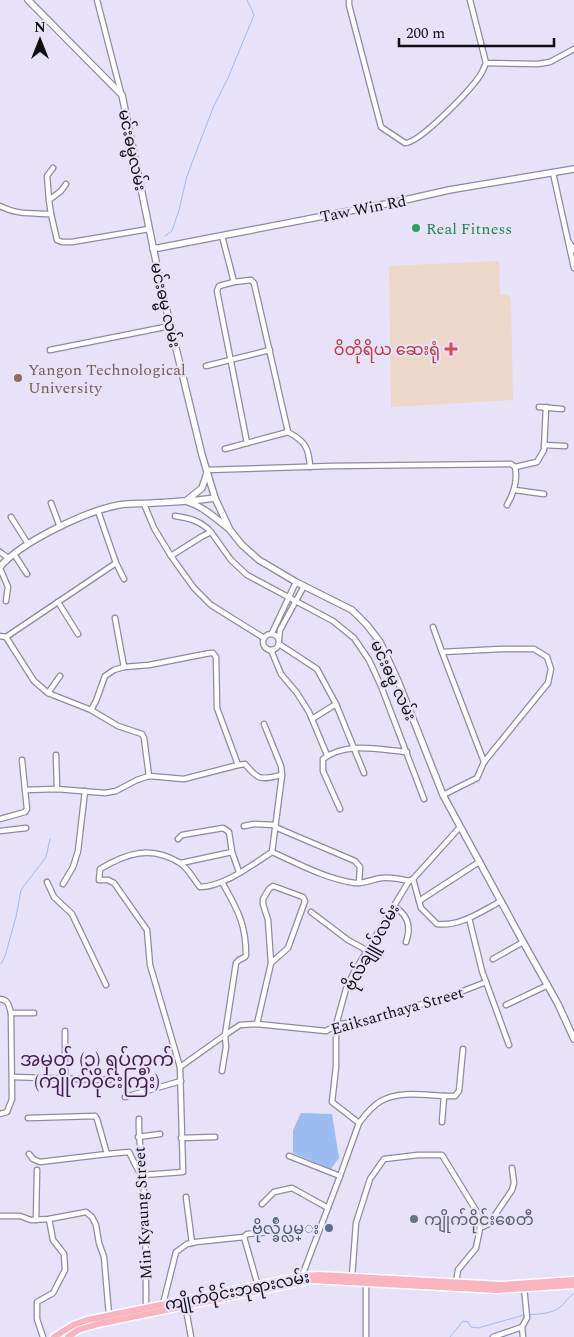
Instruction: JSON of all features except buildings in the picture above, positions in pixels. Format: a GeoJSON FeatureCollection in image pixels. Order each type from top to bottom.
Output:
{"type":"FeatureCollection","features":[{"type":"Feature","properties":{"kind":"main road","name":"မင်းဓမ္မလမ်း"},"geometry":{"type":"LineString","coordinates":[[28,0],[122,94],[153,249]]}},
{"type":"Feature","properties":{"kind":"main road","name":"Taw Win Rd"},"geometry":{"type":"LineString","coordinates":[[153,249],[449,190],[574,169]]}},
{"type":"Feature","properties":{"kind":"main road","name":"မင်းဓမ္မ လမ်း"},"geometry":{"type":"LineString","coordinates":[[153,249],[170,326],[207,472],[215,498],[230,530],[250,554],[296,582],[352,610],[380,642],[398,681],[442,795],[548,985],[574,1039]]}},
{"type":"Feature","properties":{"kind":"main road"},"geometry":{"type":"LineString","coordinates":[[186,502],[202,488],[207,472]]}},
{"type":"Feature","properties":{"kind":"main road"},"geometry":{"type":"LineString","coordinates":[[0,567],[8,558],[28,544],[60,527],[118,505],[186,502],[215,498]]}},
{"type":"Feature","properties":{"kind":"main road"},"geometry":{"type":"LineString","coordinates":[[186,502],[196,505],[215,516],[230,530]]}},
{"type":"Feature","properties":{"kind":"main road","name":"ကျိုက်ဝိုင်းဘုရားလမ်း"},"geometry":{"type":"LineString","coordinates":[[259,1288],[302,1276],[524,1287],[574,1280]]}},
{"type":"Feature","properties":{"kind":"main road","name":"ကျိုက်ဝိုင်းဘုရားလမ်း"},"geometry":{"type":"LineString","coordinates":[[54,1337],[146,1311],[259,1288],[312,1280],[476,1289],[574,1285]]}},
{"type":"Feature","properties":{"kind":"main road","name":"ကျိုက်ဝိုင်းဘုရားလမ်း"},"geometry":{"type":"LineString","coordinates":[[65,1335],[87,1320],[109,1315],[146,1311],[163,1304],[185,1303]]}},
{"type":"Feature","properties":{"kind":"street"},"geometry":{"type":"LineString","coordinates":[[97,0],[122,94]]}},
{"type":"Feature","properties":{"kind":"street"},"geometry":{"type":"LineString","coordinates":[[350,0],[349,5],[382,127],[405,143],[409,143],[426,133],[479,77],[486,63],[470,0]]}},
{"type":"Feature","properties":{"kind":"street"},"geometry":{"type":"LineString","coordinates":[[486,63],[538,64],[550,62],[574,49]]}},
{"type":"Feature","properties":{"kind":"street"},"geometry":{"type":"LineString","coordinates":[[53,168],[47,176],[51,214],[57,240],[72,242],[149,229]]}},
{"type":"Feature","properties":{"kind":"street"},"geometry":{"type":"LineString","coordinates":[[553,173],[574,268]]}},
{"type":"Feature","properties":{"kind":"street"},"geometry":{"type":"LineString","coordinates":[[49,200],[52,200],[66,184]]}},
{"type":"Feature","properties":{"kind":"street"},"geometry":{"type":"LineString","coordinates":[[0,206],[10,211],[24,214],[51,214]]}},
{"type":"Feature","properties":{"kind":"street"},"geometry":{"type":"LineString","coordinates":[[222,236],[234,282]]}},
{"type":"Feature","properties":{"kind":"street"},"geometry":{"type":"LineString","coordinates":[[568,239],[574,250]]}},
{"type":"Feature","properties":{"kind":"street"},"geometry":{"type":"LineString","coordinates":[[248,443],[217,291],[220,286],[234,282],[251,280],[254,283],[288,432]]}},
{"type":"Feature","properties":{"kind":"street"},"geometry":{"type":"LineString","coordinates":[[50,350],[170,326]]}},
{"type":"Feature","properties":{"kind":"street"},"geometry":{"type":"LineString","coordinates":[[206,366],[270,350]]}},
{"type":"Feature","properties":{"kind":"street"},"geometry":{"type":"LineString","coordinates":[[207,472],[310,467],[511,464],[515,467],[537,462],[544,450],[546,407]]}},
{"type":"Feature","properties":{"kind":"street"},"geometry":{"type":"LineString","coordinates":[[538,408],[562,409]]}},
{"type":"Feature","properties":{"kind":"street"},"geometry":{"type":"LineString","coordinates":[[226,449],[288,432],[300,438],[307,447],[310,455],[310,467]]}},
{"type":"Feature","properties":{"kind":"street"},"geometry":{"type":"LineString","coordinates":[[544,445],[565,446]]}},
{"type":"Feature","properties":{"kind":"street"},"geometry":{"type":"LineString","coordinates":[[507,505],[515,490],[515,467]]}},
{"type":"Feature","properties":{"kind":"street"},"geometry":{"type":"LineString","coordinates":[[515,490],[544,494]]}},
{"type":"Feature","properties":{"kind":"street"},"geometry":{"type":"LineString","coordinates":[[51,502],[60,527]]}},
{"type":"Feature","properties":{"kind":"street"},"geometry":{"type":"LineString","coordinates":[[144,504],[154,528],[194,588],[211,605],[264,638]]}},
{"type":"Feature","properties":{"kind":"street"},"geometry":{"type":"LineString","coordinates":[[98,512],[116,563],[124,579]]}},
{"type":"Feature","properties":{"kind":"street"},"geometry":{"type":"LineString","coordinates":[[175,516],[189,518],[205,525],[231,560],[247,575],[333,621],[354,638],[369,660],[381,686],[424,800]]}},
{"type":"Feature","properties":{"kind":"street"},"geometry":{"type":"LineString","coordinates":[[11,517],[28,544]]}},
{"type":"Feature","properties":{"kind":"street"},"geometry":{"type":"LineString","coordinates":[[171,556],[211,532]]}},
{"type":"Feature","properties":{"kind":"street"},"geometry":{"type":"LineString","coordinates":[[0,552],[8,558]]}},
{"type":"Feature","properties":{"kind":"street"},"geometry":{"type":"LineString","coordinates":[[14,554],[27,574]]}},
{"type":"Feature","properties":{"kind":"street"},"geometry":{"type":"LineString","coordinates":[[0,636],[6,637],[116,563]]}},
{"type":"Feature","properties":{"kind":"street"},"geometry":{"type":"LineString","coordinates":[[0,567],[8,587],[6,601]]}},
{"type":"Feature","properties":{"kind":"street"},"geometry":{"type":"LineString","coordinates":[[272,634],[296,582]]}},
{"type":"Feature","properties":{"kind":"street"},"geometry":{"type":"LineString","coordinates":[[271,650],[278,647],[280,630],[304,586]]}},
{"type":"Feature","properties":{"kind":"street"},"geometry":{"type":"LineString","coordinates":[[58,602],[78,634]]}},
{"type":"Feature","properties":{"kind":"street"},"geometry":{"type":"LineString","coordinates":[[115,618],[124,666]]}},
{"type":"Feature","properties":{"kind":"street"},"geometry":{"type":"LineString","coordinates":[[433,627],[484,762]]}},
{"type":"Feature","properties":{"kind":"street"},"geometry":{"type":"LineString","coordinates":[[272,634],[267,634],[264,638],[264,646],[271,650],[281,674],[298,693],[312,719],[327,755]]}},
{"type":"Feature","properties":{"kind":"street"},"geometry":{"type":"LineString","coordinates":[[272,634],[317,669],[336,704],[364,773]]}},
{"type":"Feature","properties":{"kind":"street"},"geometry":{"type":"LineString","coordinates":[[6,637],[34,680],[48,692],[91,710],[118,726],[142,734],[149,776]]}},
{"type":"Feature","properties":{"kind":"street"},"geometry":{"type":"LineString","coordinates":[[442,652],[534,649],[547,657],[550,668],[548,684],[484,762],[477,778],[442,795]]}},
{"type":"Feature","properties":{"kind":"street"},"geometry":{"type":"LineString","coordinates":[[91,710],[96,702],[105,676],[114,670],[124,666],[149,665],[210,653],[214,654],[216,657],[217,708],[238,765]]}},
{"type":"Feature","properties":{"kind":"street"},"geometry":{"type":"LineString","coordinates":[[48,692],[60,676]]}},
{"type":"Feature","properties":{"kind":"street"},"geometry":{"type":"LineString","coordinates":[[312,719],[336,704]]}},
{"type":"Feature","properties":{"kind":"street"},"geometry":{"type":"LineString","coordinates":[[264,724],[278,758],[282,775],[272,852]]}},
{"type":"Feature","properties":{"kind":"street"},"geometry":{"type":"LineString","coordinates":[[340,809],[323,771],[323,759],[327,755],[354,747],[407,752]]}},
{"type":"Feature","properties":{"kind":"street"},"geometry":{"type":"LineString","coordinates":[[56,755],[57,789]]}},
{"type":"Feature","properties":{"kind":"street"},"geometry":{"type":"LineString","coordinates":[[0,819],[27,810],[22,760]]}},
{"type":"Feature","properties":{"kind":"street"},"geometry":{"type":"LineString","coordinates":[[25,790],[57,789],[105,793],[149,776],[184,779],[245,764],[255,776],[261,779],[282,775]]}},
{"type":"Feature","properties":{"kind":"street"},"geometry":{"type":"LineString","coordinates":[[63,884],[73,867],[78,851],[85,791]]}},
{"type":"Feature","properties":{"kind":"street"},"geometry":{"type":"LineString","coordinates":[[244,826],[254,824],[275,826],[355,861],[360,867],[358,883]]}},
{"type":"Feature","properties":{"kind":"street","name":"ဗိုလ်ချူပ်လမ်း"},"geometry":{"type":"LineString","coordinates":[[359,1123],[332,1102],[336,1067],[336,1025],[346,989],[411,880],[460,827]]}},
{"type":"Feature","properties":{"kind":"street"},"geometry":{"type":"LineString","coordinates":[[0,831],[26,828]]}},
{"type":"Feature","properties":{"kind":"street"},"geometry":{"type":"LineString","coordinates":[[178,840],[182,835],[224,828],[229,832],[232,852],[239,872]]}},
{"type":"Feature","properties":{"kind":"street"},"geometry":{"type":"LineString","coordinates":[[29,1154],[33,1159],[40,1162],[129,1152],[138,1170],[143,1175],[183,1172],[180,1067],[150,965],[147,930],[114,884],[108,880],[100,880],[100,869],[111,862],[140,852],[159,854],[181,863],[200,887],[207,887],[222,882],[272,852]]}},
{"type":"Feature","properties":{"kind":"street"},"geometry":{"type":"LineString","coordinates":[[181,863],[232,852]]}},
{"type":"Feature","properties":{"kind":"street"},"geometry":{"type":"LineString","coordinates":[[272,852],[334,878],[358,883],[382,878],[411,880],[421,908],[437,924],[469,918],[501,901]]}},
{"type":"Feature","properties":{"kind":"street"},"geometry":{"type":"LineString","coordinates":[[419,901],[479,862]]}},
{"type":"Feature","properties":{"kind":"street"},"geometry":{"type":"LineString","coordinates":[[47,882],[54,897],[72,914],[106,984]]}},
{"type":"Feature","properties":{"kind":"street"},"geometry":{"type":"LineString","coordinates":[[222,882],[244,926],[246,938],[246,957],[236,963],[225,1035],[226,1047],[222,1071]]}},
{"type":"Feature","properties":{"kind":"street"},"geometry":{"type":"LineString","coordinates":[[257,1024],[271,963],[268,920],[263,904],[264,896],[269,888],[273,886],[303,897],[305,901],[288,948],[271,963]]}},
{"type":"Feature","properties":{"kind":"street"},"geometry":{"type":"LineString","coordinates":[[394,906],[404,914],[408,921],[409,930],[406,942]]}},
{"type":"Feature","properties":{"kind":"street"},"geometry":{"type":"LineString","coordinates":[[311,912],[348,940],[368,951]]}},
{"type":"Feature","properties":{"kind":"street"},"geometry":{"type":"LineString","coordinates":[[469,918],[486,982],[509,1046]]}},
{"type":"Feature","properties":{"kind":"street"},"geometry":{"type":"LineString","coordinates":[[493,959],[523,942]]}},
{"type":"Feature","properties":{"kind":"street","name":"Eaiksarthaya Street"},"geometry":{"type":"LineString","coordinates":[[180,1067],[240,1026],[257,1024],[326,1031],[336,1025],[370,1019],[444,998],[486,982]]}},
{"type":"Feature","properties":{"kind":"street"},"geometry":{"type":"LineString","coordinates":[[506,1005],[548,985]]}},
{"type":"Feature","properties":{"kind":"street"},"geometry":{"type":"LineString","coordinates":[[0,999],[6,1000],[9,1003],[11,1013],[13,1077],[12,1098],[7,1112],[0,1114]]}},
{"type":"Feature","properties":{"kind":"street"},"geometry":{"type":"LineString","coordinates":[[11,1013],[34,1013]]}},
{"type":"Feature","properties":{"kind":"street"},"geometry":{"type":"LineString","coordinates":[[65,1031],[65,1079]]}},
{"type":"Feature","properties":{"kind":"street"},"geometry":{"type":"LineString","coordinates":[[302,1276],[359,1123],[380,1101],[393,1096],[455,1096],[460,1091],[464,1049]]}},
{"type":"Feature","properties":{"kind":"street"},"geometry":{"type":"LineString","coordinates":[[13,1077],[109,1080]]}},
{"type":"Feature","properties":{"kind":"street"},"geometry":{"type":"LineString","coordinates":[[125,1098],[181,1081]]}},
{"type":"Feature","properties":{"kind":"street"},"geometry":{"type":"LineString","coordinates":[[442,1122],[444,1096]]}},
{"type":"Feature","properties":{"kind":"street"},"geometry":{"type":"LineString","coordinates":[[28,1118],[95,1116],[107,1154]]}},
{"type":"Feature","properties":{"kind":"street","name":"Min Kyaung Street"},"geometry":{"type":"LineString","coordinates":[[138,1118],[138,1137],[143,1175],[146,1311]]}},
{"type":"Feature","properties":{"kind":"street"},"geometry":{"type":"LineString","coordinates":[[138,1137],[160,1134]]}},
{"type":"Feature","properties":{"kind":"street"},"geometry":{"type":"LineString","coordinates":[[181,1138],[216,1137]]}},
{"type":"Feature","properties":{"kind":"street"},"geometry":{"type":"LineString","coordinates":[[352,1277],[356,1223],[370,1179],[384,1160],[418,1155],[442,1155],[477,1212],[480,1228],[476,1248],[458,1270],[456,1283]]}},
{"type":"Feature","properties":{"kind":"street"},"geometry":{"type":"LineString","coordinates":[[289,1156],[340,1176]]}},
{"type":"Feature","properties":{"kind":"street"},"geometry":{"type":"LineString","coordinates":[[480,1228],[489,1224],[512,1190],[514,1183],[512,1168]]}},
{"type":"Feature","properties":{"kind":"street"},"geometry":{"type":"LineString","coordinates":[[36,1220],[38,1170]]}},
{"type":"Feature","properties":{"kind":"street"},"geometry":{"type":"LineString","coordinates":[[262,1204],[274,1192],[292,1188],[328,1208]]}},
{"type":"Feature","properties":{"kind":"street"},"geometry":{"type":"LineString","coordinates":[[186,1197],[192,1243]]}},
{"type":"Feature","properties":{"kind":"street"},"geometry":{"type":"LineString","coordinates":[[0,1216],[20,1216],[36,1220],[86,1212],[92,1217],[98,1231],[99,1243],[104,1257],[109,1315]]}},
{"type":"Feature","properties":{"kind":"street"},"geometry":{"type":"LineString","coordinates":[[43,1337],[37,1319],[37,1302],[53,1293],[64,1272],[65,1264],[64,1254],[53,1240],[49,1219]]}},
{"type":"Feature","properties":{"kind":"street"},"geometry":{"type":"LineString","coordinates":[[163,1304],[176,1252],[187,1244],[271,1232]]}},
{"type":"Feature","properties":{"kind":"street"},"geometry":{"type":"LineString","coordinates":[[244,1236],[259,1288]]}},
{"type":"Feature","properties":{"kind":"street"},"geometry":{"type":"LineString","coordinates":[[366,1283],[366,1337]]}},
{"type":"Feature","properties":{"kind":"street"},"geometry":{"type":"LineString","coordinates":[[523,1337],[522,1327],[527,1318],[524,1287]]}},
{"type":"Feature","properties":{"kind":"street"},"geometry":{"type":"LineString","coordinates":[[185,1303],[191,1337]]}},
{"type":"Feature","properties":{"kind":"street"},"geometry":{"type":"LineString","coordinates":[[494,1337],[522,1327]]}},
{"type":"Feature","properties":{"kind":"shaded area","name":"ဝိတိုရိယ ဆေးရုံ"},"geometry":{"type":"Polygon","coordinates":[[[499,261],[500,295],[508,295],[511,298],[513,400],[391,407],[389,266],[499,261]]]}},
{"type":"Feature","properties":{"kind":"water"},"geometry":{"type":"Polygon","coordinates":[[[301,1113],[332,1114],[339,1158],[331,1169],[293,1153],[293,1130],[301,1113]]]}},
{"type":"Feature","properties":{"kind":"waterway"},"geometry":{"type":"LineString","coordinates":[[165,236],[172,231],[187,176],[213,108],[228,78],[254,15],[247,0]]}},
{"type":"Feature","properties":{"kind":"waterway"},"geometry":{"type":"LineString","coordinates":[[1,964],[16,917],[21,890],[46,857],[50,839]]}},
{"type":"Feature","properties":{"kind":"waterway"},"geometry":{"type":"LineString","coordinates":[[528,1315],[555,1310],[573,1294]]}},
{"type":"Feature","properties":{"kind":"waterway"},"geometry":{"type":"LineString","coordinates":[[450,1337],[463,1321],[468,1322],[471,1327],[478,1328],[524,1315]]}},
{"type":"Feature","properties":{"kind":"place","name":"Real Fitness"},"geometry":{"type":"Point","coordinates":[416,228]}},
{"type":"Feature","properties":{"kind":"place","name":"ဝိတိုရိယ ဆေးရုံ"},"geometry":{"type":"Point","coordinates":[451,349]}},
{"type":"Feature","properties":{"kind":"place","name":"Yangon Technological University"},"geometry":{"type":"Point","coordinates":[18,378]}},
{"type":"Feature","properties":{"kind":"place","name":"ကျိုက်ဝိုင်းစေတီ"},"geometry":{"type":"Point","coordinates":[414,1219]}},
{"type":"Feature","properties":{"kind":"place","name":"ဗိုလ္ခ်ဳပ္လမ္း"},"geometry":{"type":"Point","coordinates":[329,1228]}},
{"type":"Feature","properties":{"kind":"district","name":"အမှတ် (၃) ရပ်ကွက် (ကျိုက်ဝိုင်းကြီး)"},"geometry":{"type":"Point","coordinates":[97,1070]}}]}
